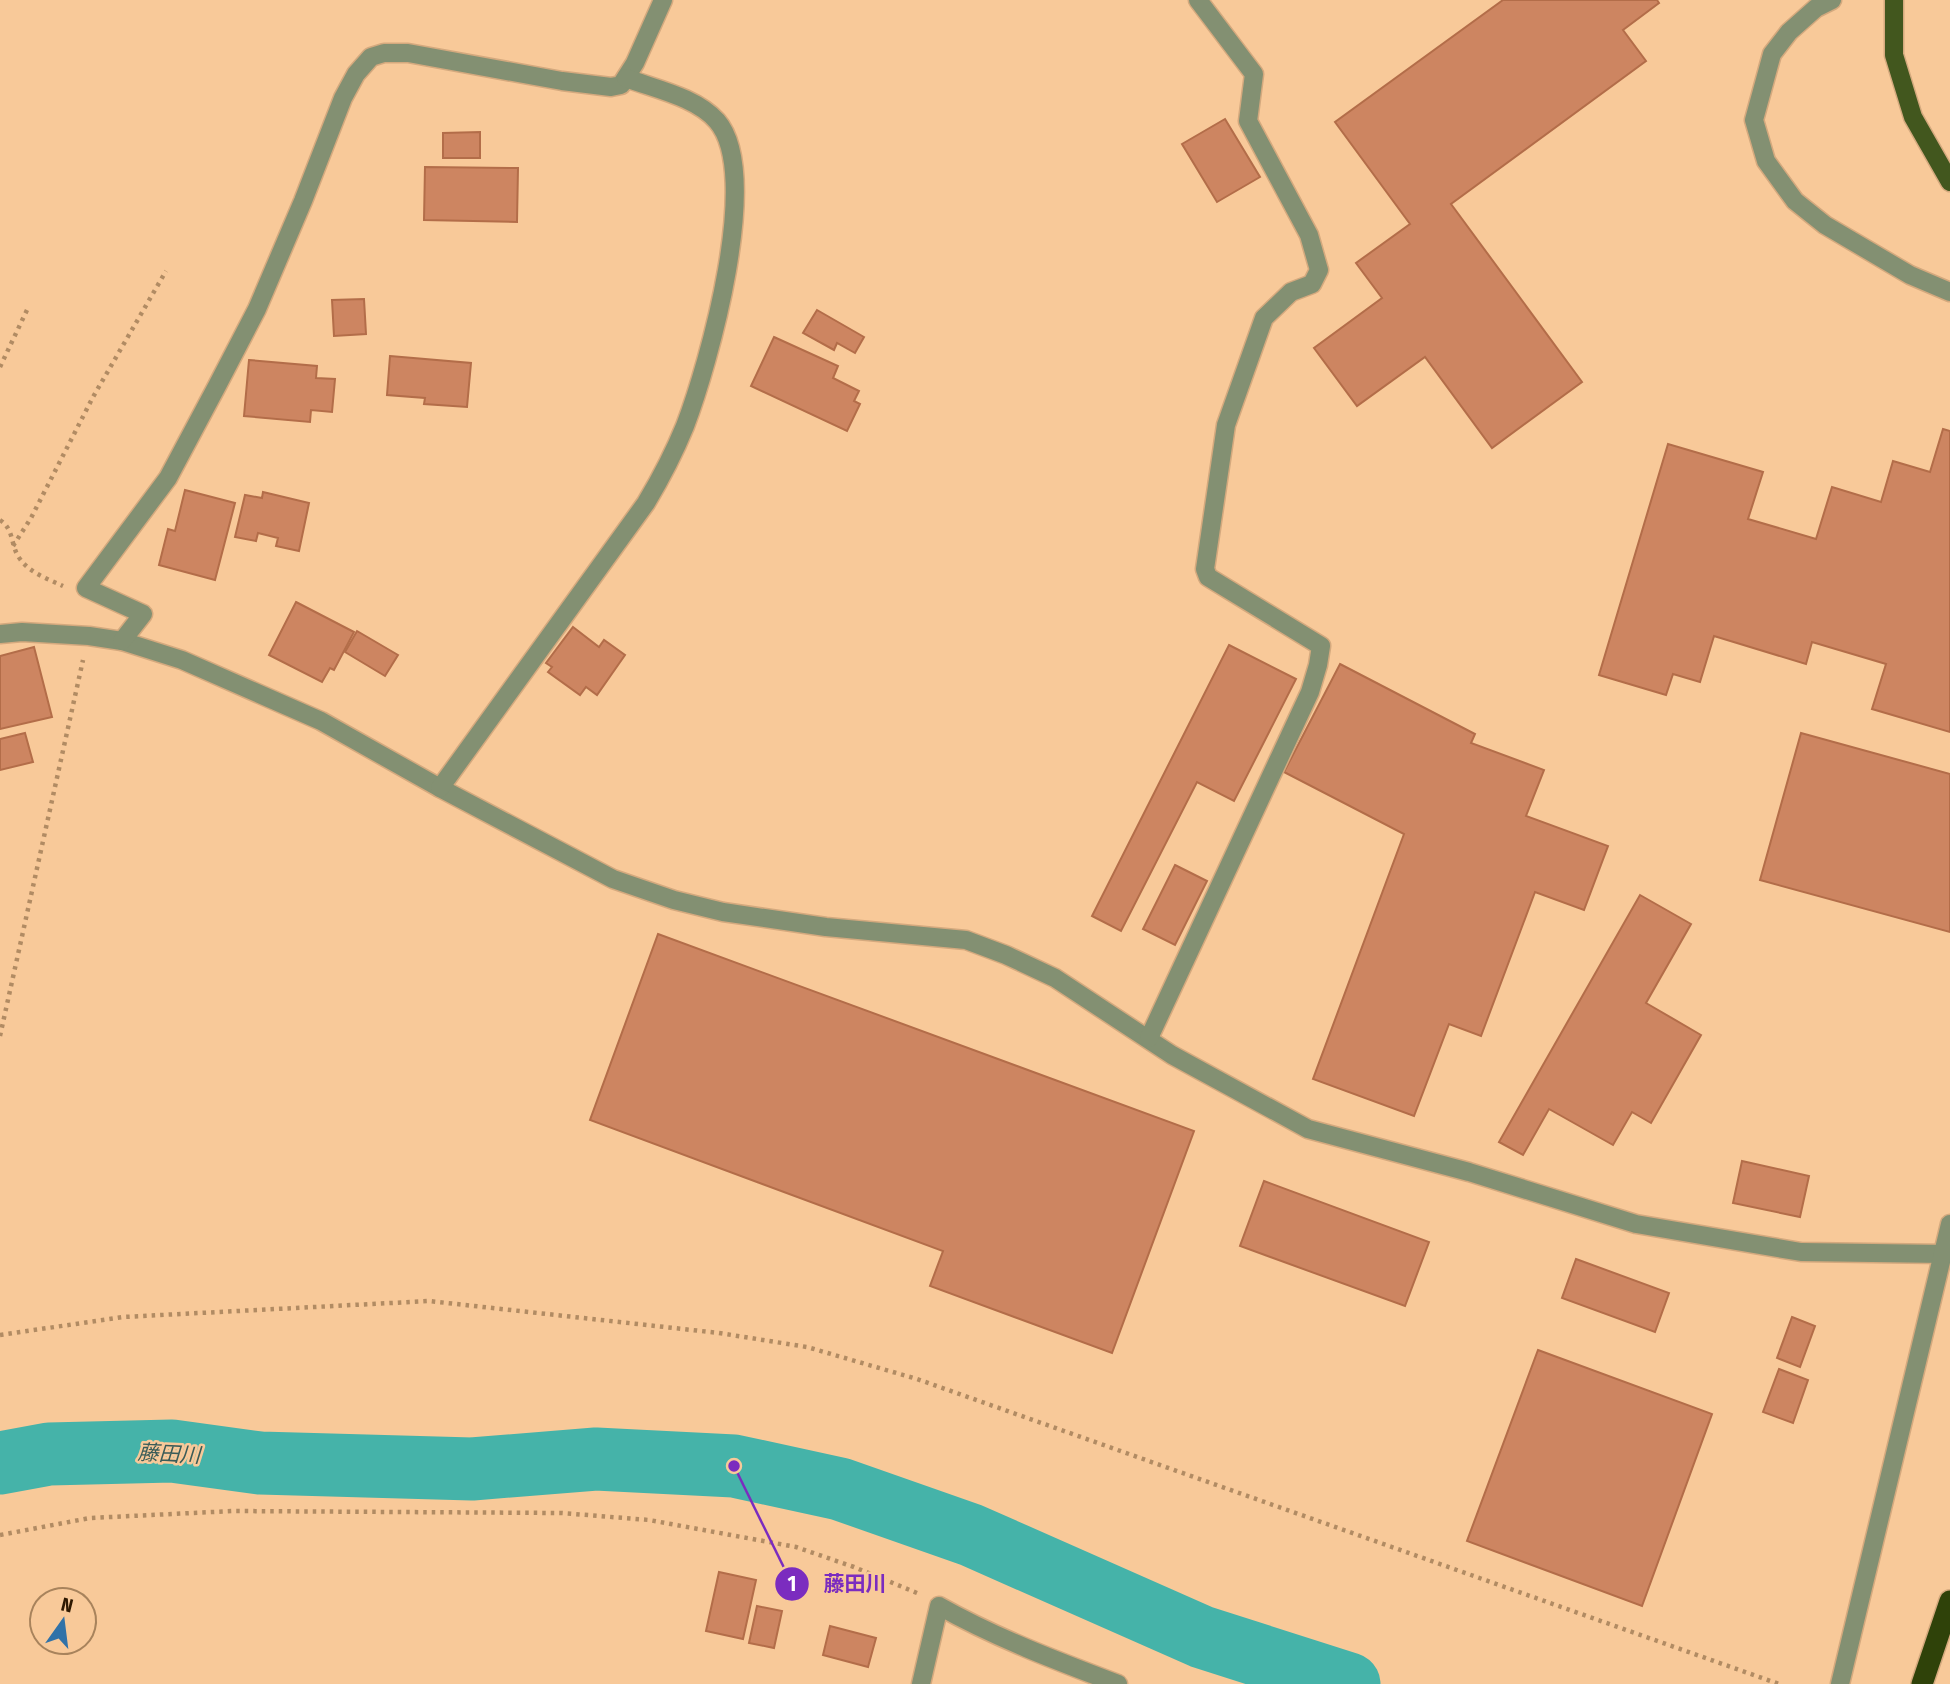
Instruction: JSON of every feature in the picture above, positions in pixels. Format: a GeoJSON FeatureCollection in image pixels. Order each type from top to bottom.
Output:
{"type":"FeatureCollection","features":[{"type":"Feature","properties":{"kind":"highway"},"geometry":{"type":"LineString","coordinates":[[1922,1684],[1950,1601]]}},
{"type":"Feature","properties":{"kind":"highway"},"geometry":{"type":"LineString","coordinates":[[1938,1684],[1950,1609]]}},
{"type":"Feature","properties":{"kind":"main road"},"geometry":{"type":"LineString","coordinates":[[1894,0],[1895,55],[1913,117],[1950,181]]}},
{"type":"Feature","properties":{"kind":"street"},"geometry":{"type":"LineString","coordinates":[[122,641],[143,614],[86,588],[168,478],[257,309],[343,98],[362,64],[371,57],[384,53],[408,53],[562,81],[611,87],[621,85],[663,0]]}},
{"type":"Feature","properties":{"kind":"street"},"geometry":{"type":"LineString","coordinates":[[1149,1038],[1310,692],[1321,646],[1208,577],[1205,569],[1226,425],[1264,318],[1291,292],[1312,284],[1319,270],[1309,235],[1248,121],[1254,74],[1198,0]]}},
{"type":"Feature","properties":{"kind":"street"},"geometry":{"type":"LineString","coordinates":[[1832,0],[1816,8],[1789,32],[1772,54],[1754,120],[1766,161],[1795,201],[1825,225],[1910,275],[1950,292]]}},
{"type":"Feature","properties":{"kind":"street"},"geometry":{"type":"LineString","coordinates":[[440,788],[646,503],[670,462],[704,370],[725,282],[734,223],[734,167],[728,139],[717,121],[700,108],[675,95],[626,78]]}},
{"type":"Feature","properties":{"kind":"street"},"geometry":{"type":"LineString","coordinates":[[0,635],[22,632],[89,635],[122,641],[182,660],[321,721],[440,788],[613,879],[674,900],[723,912],[966,940],[1006,955],[1055,978],[1172,1055],[1308,1129],[1469,1172],[1636,1224],[1801,1252],[1944,1254]]}},
{"type":"Feature","properties":{"kind":"street"},"geometry":{"type":"LineString","coordinates":[[1840,1684],[1950,1224]]}},
{"type":"Feature","properties":{"kind":"street"},"geometry":{"type":"LineString","coordinates":[[921,1684],[939,1606],[991,1633],[1118,1684]]}},
{"type":"Feature","properties":{"kind":"path"},"geometry":{"type":"LineString","coordinates":[[13,546],[31,518],[93,397],[166,271]]}},
{"type":"Feature","properties":{"kind":"path"},"geometry":{"type":"LineString","coordinates":[[0,367],[27,310]]}},
{"type":"Feature","properties":{"kind":"path"},"geometry":{"type":"LineString","coordinates":[[0,520],[6,524],[12,535],[18,558],[29,570],[76,593],[93,592]]}},
{"type":"Feature","properties":{"kind":"path"},"geometry":{"type":"LineString","coordinates":[[0,1037],[89,635]]}},
{"type":"Feature","properties":{"kind":"path"},"geometry":{"type":"LineString","coordinates":[[0,1335],[123,1317],[429,1301],[719,1333],[807,1347],[917,1379],[1779,1684]]}},
{"type":"Feature","properties":{"kind":"path"},"geometry":{"type":"LineString","coordinates":[[0,1535],[90,1518],[233,1511],[562,1513],[649,1520],[796,1547],[854,1567],[917,1593],[939,1606]]}},
{"type":"Feature","properties":{"kind":"building"},"geometry":{"type":"Polygon","coordinates":[[[1503,0],[1657,0],[1659,3],[1623,30],[1646,61],[1451,204],[1582,382],[1492,448],[1425,357],[1357,406],[1314,348],[1382,298],[1356,263],[1410,224],[1335,122],[1503,0]]]}},
{"type":"Feature","properties":{"kind":"building"},"geometry":{"type":"Polygon","coordinates":[[[1225,119],[1260,177],[1217,202],[1182,144],[1225,119]]]}},
{"type":"Feature","properties":{"kind":"building"},"geometry":{"type":"Polygon","coordinates":[[[480,132],[480,158],[443,158],[443,133],[480,132]]]}},
{"type":"Feature","properties":{"kind":"building"},"geometry":{"type":"Polygon","coordinates":[[[425,167],[518,168],[517,222],[424,220],[425,167]]]}},
{"type":"Feature","properties":{"kind":"building"},"geometry":{"type":"Polygon","coordinates":[[[364,299],[366,334],[334,336],[332,300],[364,299]]]}},
{"type":"Feature","properties":{"kind":"building"},"geometry":{"type":"Polygon","coordinates":[[[817,310],[864,337],[855,353],[837,343],[834,350],[803,333],[817,310]]]}},
{"type":"Feature","properties":{"kind":"building"},"geometry":{"type":"Polygon","coordinates":[[[774,337],[838,366],[833,378],[859,391],[854,401],[860,404],[847,431],[751,386],[774,337]]]}},
{"type":"Feature","properties":{"kind":"building"},"geometry":{"type":"Polygon","coordinates":[[[390,356],[471,363],[467,407],[424,404],[425,398],[387,395],[390,356]]]}},
{"type":"Feature","properties":{"kind":"building"},"geometry":{"type":"Polygon","coordinates":[[[249,360],[317,366],[316,378],[335,379],[332,412],[311,410],[310,422],[244,416],[249,360]]]}},
{"type":"Feature","properties":{"kind":"building"},"geometry":{"type":"Polygon","coordinates":[[[1943,429],[1950,431],[1950,732],[1872,709],[1886,664],[1812,642],[1806,664],[1714,636],[1700,682],[1673,674],[1666,695],[1599,675],[1668,444],[1763,472],[1748,519],[1816,539],[1832,487],[1881,502],[1893,461],[1930,472],[1943,429]]]}},
{"type":"Feature","properties":{"kind":"building"},"geometry":{"type":"Polygon","coordinates":[[[185,490],[235,503],[215,580],[159,565],[168,529],[175,531],[185,490]]]}},
{"type":"Feature","properties":{"kind":"building"},"geometry":{"type":"Polygon","coordinates":[[[263,492],[309,503],[299,551],[276,546],[278,538],[258,533],[256,541],[235,537],[245,495],[262,498],[263,492]]]}},
{"type":"Feature","properties":{"kind":"building"},"geometry":{"type":"Polygon","coordinates":[[[296,602],[354,632],[334,670],[330,668],[322,682],[269,655],[296,602]]]}},
{"type":"Feature","properties":{"kind":"building"},"geometry":{"type":"Polygon","coordinates":[[[573,627],[599,647],[604,640],[625,655],[597,695],[586,687],[580,695],[548,672],[552,667],[546,663],[573,627]]]}},
{"type":"Feature","properties":{"kind":"building"},"geometry":{"type":"Polygon","coordinates":[[[357,631],[398,655],[385,676],[345,652],[357,631]]]}},
{"type":"Feature","properties":{"kind":"building"},"geometry":{"type":"Polygon","coordinates":[[[1229,645],[1296,679],[1234,801],[1197,782],[1121,931],[1092,916],[1229,645]]]}},
{"type":"Feature","properties":{"kind":"building"},"geometry":{"type":"Polygon","coordinates":[[[34,647],[52,717],[0,729],[0,656],[34,647]]]}},
{"type":"Feature","properties":{"kind":"building"},"geometry":{"type":"Polygon","coordinates":[[[1340,664],[1475,734],[1471,743],[1544,770],[1526,816],[1608,846],[1584,910],[1535,892],[1481,1036],[1449,1024],[1414,1116],[1313,1079],[1404,834],[1284,772],[1340,664]]]}},
{"type":"Feature","properties":{"kind":"building"},"geometry":{"type":"Polygon","coordinates":[[[25,733],[33,762],[0,770],[0,739],[25,733]]]}},
{"type":"Feature","properties":{"kind":"building"},"geometry":{"type":"Polygon","coordinates":[[[1801,733],[1950,774],[1950,932],[1760,880],[1801,733]]]}},
{"type":"Feature","properties":{"kind":"building"},"geometry":{"type":"Polygon","coordinates":[[[1175,865],[1207,881],[1175,945],[1143,929],[1175,865]]]}},
{"type":"Feature","properties":{"kind":"building"},"geometry":{"type":"Polygon","coordinates":[[[1640,895],[1691,924],[1646,1003],[1701,1035],[1651,1123],[1632,1112],[1613,1145],[1549,1109],[1523,1155],[1499,1142],[1640,895]]]}},
{"type":"Feature","properties":{"kind":"building"},"geometry":{"type":"Polygon","coordinates":[[[658,934],[1194,1131],[1112,1353],[930,1286],[943,1251],[590,1120],[658,934]]]}},
{"type":"Feature","properties":{"kind":"building"},"geometry":{"type":"Polygon","coordinates":[[[1742,1161],[1809,1176],[1800,1217],[1733,1203],[1742,1161]]]}},
{"type":"Feature","properties":{"kind":"building"},"geometry":{"type":"Polygon","coordinates":[[[1264,1181],[1429,1242],[1405,1306],[1240,1246],[1264,1181]]]}},
{"type":"Feature","properties":{"kind":"building"},"geometry":{"type":"Polygon","coordinates":[[[1576,1259],[1669,1293],[1655,1332],[1562,1298],[1576,1259]]]}},
{"type":"Feature","properties":{"kind":"building"},"geometry":{"type":"Polygon","coordinates":[[[1792,1317],[1815,1326],[1800,1367],[1777,1358],[1792,1317]]]}},
{"type":"Feature","properties":{"kind":"building"},"geometry":{"type":"Polygon","coordinates":[[[1538,1350],[1712,1414],[1642,1606],[1467,1541],[1538,1350]]]}},
{"type":"Feature","properties":{"kind":"building"},"geometry":{"type":"Polygon","coordinates":[[[1779,1369],[1808,1380],[1793,1423],[1763,1412],[1779,1369]]]}},
{"type":"Feature","properties":{"kind":"building"},"geometry":{"type":"Polygon","coordinates":[[[719,1572],[756,1580],[743,1639],[706,1631],[719,1572]]]}},
{"type":"Feature","properties":{"kind":"building"},"geometry":{"type":"Polygon","coordinates":[[[757,1606],[782,1611],[774,1648],[749,1643],[757,1606]]]}},
{"type":"Feature","properties":{"kind":"building"},"geometry":{"type":"Polygon","coordinates":[[[830,1626],[876,1638],[868,1667],[823,1655],[830,1626]]]}},
{"type":"Feature","properties":{"kind":"waterway","name":"藤田川"},"geometry":{"type":"LineString","coordinates":[[0,1463],[49,1454],[172,1451],[260,1463],[472,1469],[596,1459],[734,1466],[840,1489],[971,1535],[1202,1637],[1349,1684]]}},
{"type":"Feature","properties":{"kind":"place","name":"藤田川"},"geometry":{"type":"Point","coordinates":[734,1466]}}]}
